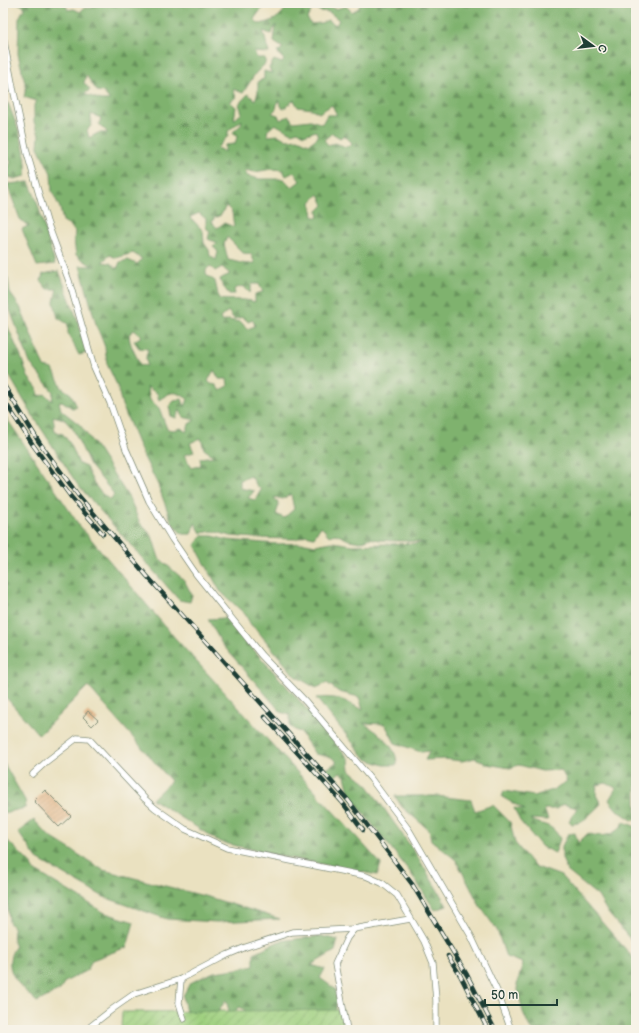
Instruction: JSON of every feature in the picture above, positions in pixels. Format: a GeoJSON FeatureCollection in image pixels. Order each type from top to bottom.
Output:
{"type":"FeatureCollection","features":[{"type":"Feature","properties":{"kind":"lane"},"geometry":{"type":"LineString","coordinates":[[3,36],[27,153],[47,222],[69,281],[94,367],[110,403],[126,449],[149,500],[172,539],[201,580],[261,655],[306,702],[371,779],[409,830],[471,936],[497,991],[511,1030]]}},
{"type":"Feature","properties":{"kind":"lane"},"geometry":{"type":"LineString","coordinates":[[34,774],[47,761],[77,738],[88,740],[144,799],[185,829],[228,848],[366,876],[382,883],[397,895],[424,941],[433,963],[436,1000],[436,1030]]}},
{"type":"Feature","properties":{"kind":"lane"},"geometry":{"type":"LineString","coordinates":[[91,1026],[134,994],[182,979],[227,955],[246,947],[292,932],[354,929],[410,919]]}},
{"type":"Feature","properties":{"kind":"lane"},"geometry":{"type":"LineString","coordinates":[[347,1030],[335,964],[347,938],[354,929]]}},
{"type":"Feature","properties":{"kind":"lane"},"geometry":{"type":"LineString","coordinates":[[182,979],[179,1003],[184,1019]]}},
{"type":"Feature","properties":{"kind":"green space"},"geometry":{"type":"Polygon","coordinates":[[[18,3],[74,3],[65,4],[68,10],[74,9],[80,12],[84,8],[93,8],[93,3],[277,3],[272,6],[263,7],[254,19],[259,24],[272,21],[278,17],[287,7],[283,3],[325,3],[325,5],[336,9],[346,6],[352,12],[359,8],[360,3],[636,3],[636,820],[632,820],[617,810],[609,800],[616,788],[606,783],[597,785],[596,795],[601,804],[582,822],[572,824],[569,821],[577,808],[563,804],[556,809],[544,809],[548,820],[530,819],[550,827],[557,834],[560,839],[555,853],[542,847],[520,821],[514,808],[525,810],[502,797],[504,791],[534,796],[556,789],[567,781],[561,770],[542,771],[519,765],[510,768],[487,764],[475,758],[462,761],[444,759],[425,760],[430,751],[421,752],[395,743],[385,724],[363,723],[386,740],[394,752],[397,765],[384,765],[366,759],[316,698],[327,697],[338,699],[363,709],[359,697],[339,692],[327,683],[316,688],[295,676],[251,625],[245,614],[220,591],[195,545],[202,536],[213,536],[227,540],[277,544],[306,543],[315,545],[332,542],[353,545],[426,543],[370,538],[361,542],[349,540],[336,534],[329,536],[321,526],[314,537],[306,535],[296,539],[231,536],[213,531],[201,533],[195,523],[191,534],[182,534],[172,523],[158,485],[142,453],[122,405],[117,385],[107,364],[105,347],[96,324],[80,266],[92,266],[76,255],[74,240],[75,232],[70,225],[63,221],[60,208],[52,191],[51,173],[38,147],[39,135],[34,122],[34,105],[37,101],[24,97],[26,87],[18,54],[19,18],[25,7],[18,3]],[[314,6],[307,18],[311,24],[321,23],[328,20],[336,25],[339,20],[329,12],[319,11],[314,6]],[[276,25],[271,34],[263,31],[269,53],[254,52],[257,58],[265,58],[265,64],[255,74],[243,93],[233,89],[236,97],[230,102],[236,107],[234,120],[242,113],[239,104],[248,94],[255,100],[258,92],[258,81],[264,79],[264,71],[272,73],[269,68],[274,60],[282,63],[284,60],[277,52],[283,48],[274,42],[276,25]],[[86,75],[84,83],[90,90],[84,94],[101,100],[110,100],[103,92],[97,91],[86,75]],[[278,100],[276,109],[272,113],[278,115],[280,120],[289,116],[293,122],[311,120],[322,124],[327,115],[337,115],[332,105],[319,113],[312,109],[298,107],[294,100],[283,109],[278,100]],[[91,114],[91,126],[87,130],[89,138],[98,133],[108,133],[99,124],[101,118],[91,114]],[[242,120],[228,131],[228,136],[217,148],[225,152],[225,145],[235,144],[237,137],[233,132],[241,125],[242,120]],[[275,124],[267,131],[268,136],[278,135],[287,140],[298,139],[309,144],[318,137],[316,131],[304,135],[298,131],[291,133],[275,124]],[[332,133],[324,140],[328,145],[335,143],[346,147],[353,144],[344,135],[340,138],[332,133]],[[271,169],[255,172],[245,170],[247,176],[260,179],[284,179],[292,187],[300,181],[294,172],[286,176],[283,170],[271,169]],[[319,194],[311,202],[313,217],[319,217],[318,211],[324,205],[319,194]],[[226,206],[221,215],[214,218],[212,222],[217,228],[224,223],[234,227],[232,212],[226,206]],[[199,213],[190,217],[203,231],[204,243],[209,250],[210,256],[216,260],[218,252],[213,246],[218,243],[208,239],[210,231],[206,228],[206,219],[199,213]],[[227,237],[224,244],[228,260],[244,263],[255,263],[251,254],[243,253],[227,237]],[[133,253],[116,258],[110,255],[102,262],[110,263],[117,269],[120,262],[128,260],[137,264],[142,259],[133,253]],[[210,266],[206,270],[206,275],[215,281],[219,299],[246,300],[255,302],[255,294],[263,292],[259,284],[252,284],[250,293],[243,286],[234,289],[235,294],[229,294],[222,285],[220,279],[230,274],[222,267],[215,271],[210,266]],[[228,311],[220,318],[222,322],[228,320],[241,322],[247,329],[255,326],[253,320],[248,322],[243,317],[234,319],[228,311]],[[134,330],[129,334],[131,346],[140,365],[147,366],[146,357],[148,349],[139,348],[134,341],[142,336],[134,330]],[[214,370],[208,381],[211,384],[216,385],[220,391],[228,386],[227,379],[219,379],[214,370]],[[147,387],[150,400],[159,408],[167,429],[174,430],[181,428],[186,432],[189,424],[195,420],[183,417],[180,410],[176,418],[171,416],[169,406],[174,401],[182,399],[185,407],[188,399],[176,393],[170,393],[159,400],[157,393],[147,387]],[[201,438],[190,443],[194,452],[184,455],[192,468],[201,465],[200,458],[214,456],[204,449],[201,438]],[[251,476],[240,480],[240,488],[254,491],[248,498],[255,500],[261,490],[251,476]],[[291,494],[283,499],[274,497],[279,505],[276,514],[284,518],[294,509],[291,494]]]}},
{"type":"Feature","properties":{"kind":"green space"},"geometry":{"type":"Polygon","coordinates":[[[3,103],[8,103],[24,148],[26,176],[14,179],[5,175],[11,162],[3,151],[3,103]]]}},
{"type":"Feature","properties":{"kind":"green space"},"geometry":{"type":"Polygon","coordinates":[[[29,182],[36,199],[55,264],[37,266],[22,229],[28,226],[20,219],[7,184],[29,182]]]}},
{"type":"Feature","properties":{"kind":"green space"},"geometry":{"type":"Polygon","coordinates":[[[3,268],[8,279],[10,293],[20,307],[44,367],[53,369],[62,388],[71,394],[77,407],[72,408],[62,401],[59,402],[61,410],[80,425],[98,450],[129,498],[140,523],[152,536],[159,558],[184,580],[192,595],[190,602],[179,600],[77,484],[30,411],[3,365],[3,316],[28,377],[37,388],[39,396],[45,394],[52,401],[53,392],[30,363],[3,291],[3,268]],[[53,416],[55,432],[63,434],[71,445],[79,464],[86,467],[99,491],[111,500],[114,494],[90,465],[73,429],[64,419],[53,416]]]}},
{"type":"Feature","properties":{"kind":"green space"},"geometry":{"type":"Polygon","coordinates":[[[59,271],[79,324],[86,353],[79,355],[68,333],[68,324],[58,318],[54,302],[57,289],[47,289],[41,281],[43,274],[59,271]]]}},
{"type":"Feature","properties":{"kind":"green space"},"geometry":{"type":"Polygon","coordinates":[[[3,413],[79,525],[175,638],[381,864],[377,875],[280,856],[220,842],[152,799],[171,781],[88,686],[39,735],[3,694],[3,413]]]}},
{"type":"Feature","properties":{"kind":"green space"},"geometry":{"type":"Polygon","coordinates":[[[225,618],[299,700],[349,759],[350,770],[366,783],[416,854],[447,906],[435,910],[410,872],[350,796],[345,776],[340,772],[333,778],[325,770],[337,762],[331,757],[315,754],[301,733],[290,727],[290,715],[281,712],[222,644],[208,619],[225,618]]]}},
{"type":"Feature","properties":{"kind":"green space"},"geometry":{"type":"Polygon","coordinates":[[[3,762],[26,802],[25,808],[4,813],[3,812],[3,762]]]}},
{"type":"Feature","properties":{"kind":"green space"},"geometry":{"type":"Polygon","coordinates":[[[395,796],[436,796],[471,800],[475,811],[493,805],[510,822],[515,843],[534,866],[561,876],[636,961],[636,1030],[531,1030],[523,1012],[517,985],[523,963],[506,957],[497,930],[480,906],[456,860],[431,840],[429,830],[402,807],[395,796]]]}},
{"type":"Feature","properties":{"kind":"green space"},"geometry":{"type":"Polygon","coordinates":[[[34,820],[49,836],[103,870],[208,897],[280,919],[217,922],[167,919],[104,897],[37,859],[18,832],[34,820]]]}},
{"type":"Feature","properties":{"kind":"green space"},"geometry":{"type":"Polygon","coordinates":[[[624,822],[636,827],[636,946],[608,913],[598,896],[567,871],[562,858],[562,846],[568,834],[575,833],[578,843],[588,833],[603,836],[613,833],[624,822]]]}},
{"type":"Feature","properties":{"kind":"green space"},"geometry":{"type":"Polygon","coordinates":[[[3,836],[31,864],[32,869],[105,913],[134,922],[127,947],[92,960],[87,970],[65,982],[60,990],[37,1002],[19,984],[11,971],[11,955],[15,947],[13,942],[14,929],[9,922],[7,896],[3,883],[3,836]]]}},
{"type":"Feature","properties":{"kind":"green space"},"geometry":{"type":"Polygon","coordinates":[[[321,936],[338,940],[335,951],[311,965],[325,969],[320,978],[335,989],[337,1002],[335,1014],[258,1018],[240,1007],[230,1014],[226,1000],[219,1010],[219,1024],[186,1013],[183,996],[190,983],[214,972],[254,965],[254,953],[280,941],[321,936]]]}},
{"type":"Feature","properties":{"kind":"green space"},"geometry":{"type":"Polygon","coordinates":[[[343,1010],[346,1030],[121,1030],[122,1012],[343,1010]]]}},
{"type":"Feature","properties":{"kind":"building"},"geometry":{"type":"Polygon","coordinates":[[[88,711],[98,720],[92,726],[83,717],[88,711]]]}},
{"type":"Feature","properties":{"kind":"building"},"geometry":{"type":"Polygon","coordinates":[[[45,790],[71,816],[59,827],[34,801],[45,790]]]}},
{"type":"Feature","properties":{"kind":"railway"},"geometry":{"type":"LineString","coordinates":[[3,384],[39,442],[78,495],[147,576],[348,800],[412,884],[467,975],[495,1030]]}},
{"type":"Feature","properties":{"kind":"railway"},"geometry":{"type":"LineString","coordinates":[[3,399],[33,445],[71,497],[103,534]]}},
{"type":"Feature","properties":{"kind":"railway"},"geometry":{"type":"LineString","coordinates":[[265,717],[342,802],[363,830]]}},
{"type":"Feature","properties":{"kind":"railway"},"geometry":{"type":"LineString","coordinates":[[448,956],[460,975],[488,1030]]}}]}
